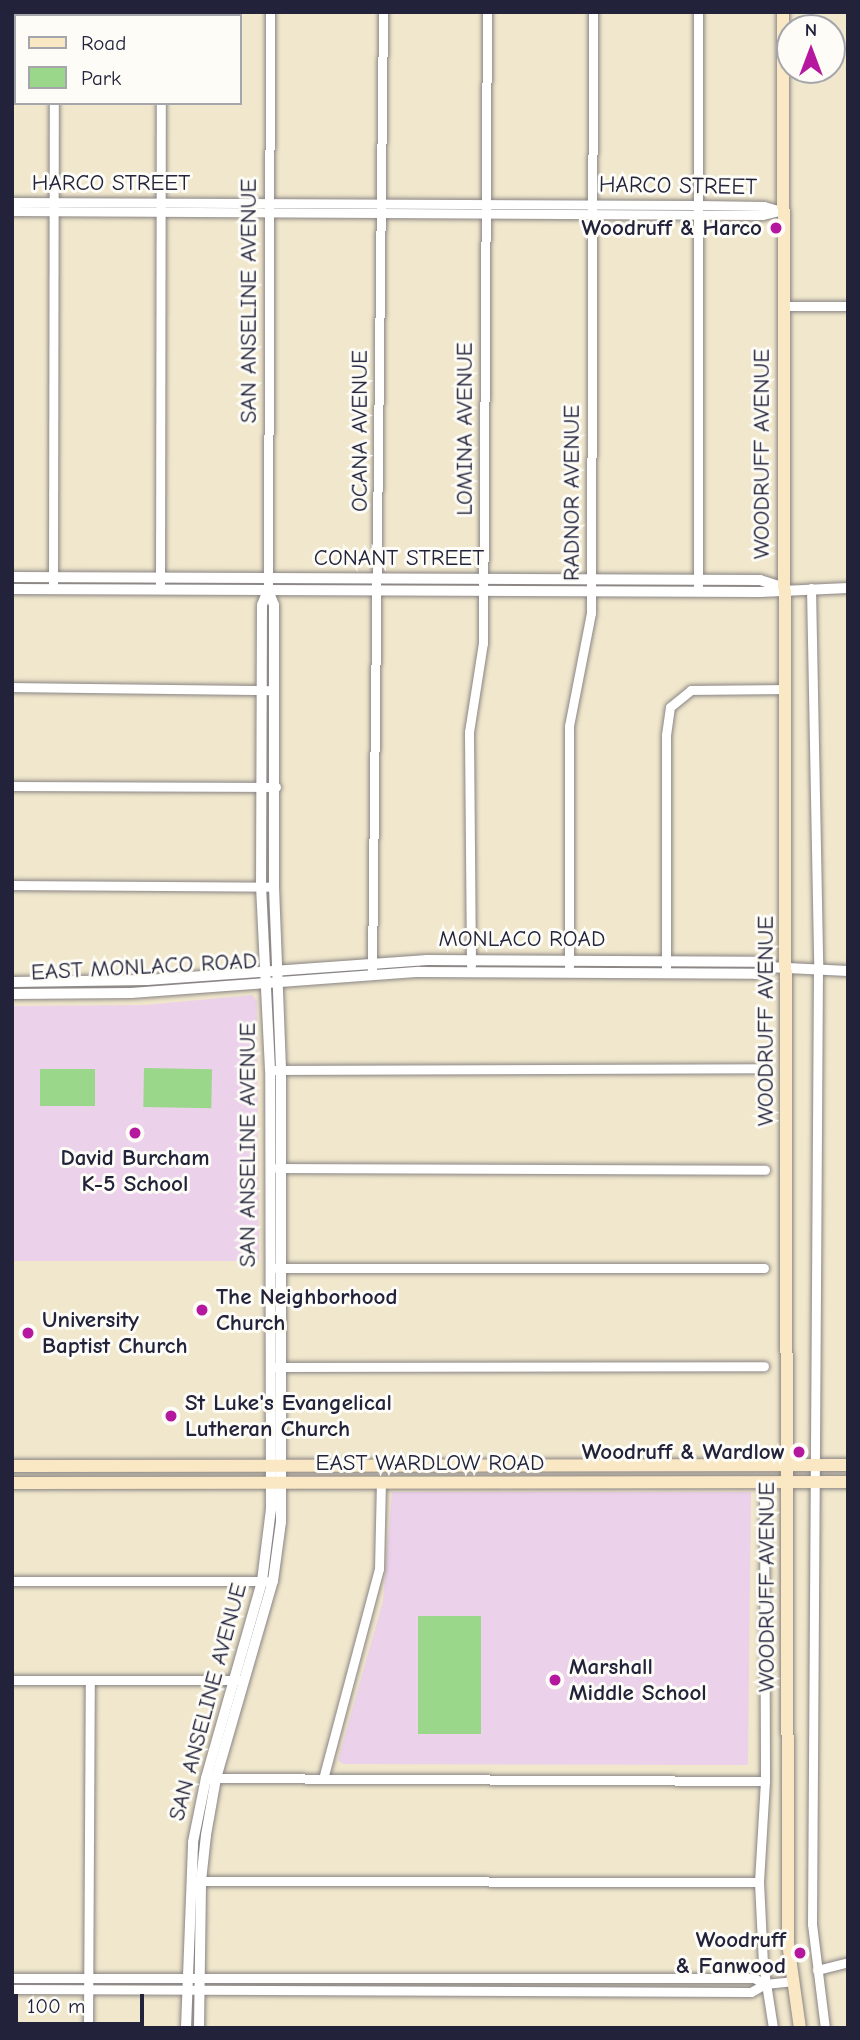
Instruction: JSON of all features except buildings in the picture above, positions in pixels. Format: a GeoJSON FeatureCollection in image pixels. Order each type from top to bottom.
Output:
{"type":"FeatureCollection","features":[{"type":"Feature","properties":{"kind":"main road","name":"WOODRUFF AVENUE"},"geometry":{"type":"LineString","coordinates":[[783,12],[792,1981],[800,2028]]}},
{"type":"Feature","properties":{"kind":"main road"},"geometry":{"type":"LineString","coordinates":[[171,1465],[171,1483]]}},
{"type":"Feature","properties":{"kind":"main road","name":"EAST WARDLOW ROAD"},"geometry":{"type":"LineString","coordinates":[[12,1466],[848,1465]]}},
{"type":"Feature","properties":{"kind":"main road"},"geometry":{"type":"LineString","coordinates":[[74,1466],[74,1483]]}},
{"type":"Feature","properties":{"kind":"main road","name":"EAST WARDLOW ROAD"},"geometry":{"type":"LineString","coordinates":[[12,1483],[848,1482]]}},
{"type":"Feature","properties":{"kind":"street","name":"SAN ANSELINE AVENUE"},"geometry":{"type":"LineString","coordinates":[[270,12],[268,584],[262,605],[261,887],[272,976]]}},
{"type":"Feature","properties":{"kind":"street","name":"OCANA AVENUE"},"geometry":{"type":"LineString","coordinates":[[372,975],[372,686],[378,584],[383,12]]}},
{"type":"Feature","properties":{"kind":"street","name":"LOMINA AVENUE"},"geometry":{"type":"LineString","coordinates":[[471,965],[468,732],[483,643],[487,12]]}},
{"type":"Feature","properties":{"kind":"street","name":"RADNOR AVENUE"},"geometry":{"type":"LineString","coordinates":[[569,966],[569,726],[587,640],[591,585],[593,12]]}},
{"type":"Feature","properties":{"kind":"street"},"geometry":{"type":"LineString","coordinates":[[698,12],[698,586]]}},
{"type":"Feature","properties":{"kind":"street"},"geometry":{"type":"LineString","coordinates":[[53,583],[54,105]]}},
{"type":"Feature","properties":{"kind":"street"},"geometry":{"type":"LineString","coordinates":[[160,583],[161,105]]}},
{"type":"Feature","properties":{"kind":"street","name":"HARCO STREET"},"geometry":{"type":"LineString","coordinates":[[12,202],[54,207]]}},
{"type":"Feature","properties":{"kind":"street","name":"HARCO STREET"},"geometry":{"type":"LineString","coordinates":[[12,211],[54,207],[161,206],[697,209],[766,215],[782,211]]}},
{"type":"Feature","properties":{"kind":"street"},"geometry":{"type":"LineString","coordinates":[[783,306],[848,306]]}},
{"type":"Feature","properties":{"kind":"street","name":"CONANT STREET"},"geometry":{"type":"LineString","coordinates":[[12,577],[53,583],[848,588]]}},
{"type":"Feature","properties":{"kind":"street","name":"CONANT STREET"},"geometry":{"type":"LineString","coordinates":[[12,589],[53,583]]}},
{"type":"Feature","properties":{"kind":"street","name":"SAN ANSELINE AVENUE"},"geometry":{"type":"LineString","coordinates":[[268,584],[274,605],[272,976],[277,1168],[283,1268],[276,1367]]}},
{"type":"Feature","properties":{"kind":"street"},"geometry":{"type":"LineString","coordinates":[[811,587],[818,969],[812,1924],[825,2028]]}},
{"type":"Feature","properties":{"kind":"street"},"geometry":{"type":"LineString","coordinates":[[12,687],[274,690]]}},
{"type":"Feature","properties":{"kind":"street"},"geometry":{"type":"LineString","coordinates":[[666,967],[670,707],[691,690],[785,689]]}},
{"type":"Feature","properties":{"kind":"street"},"geometry":{"type":"LineString","coordinates":[[12,786],[275,787]]}},
{"type":"Feature","properties":{"kind":"street"},"geometry":{"type":"LineString","coordinates":[[12,885],[274,887]]}},
{"type":"Feature","properties":{"kind":"street","name":"MONLACO ROAD"},"geometry":{"type":"LineString","coordinates":[[272,976],[371,963],[666,967],[755,962],[767,967],[848,971]]}},
{"type":"Feature","properties":{"kind":"street","name":"MONLACO ROAD"},"geometry":{"type":"LineString","coordinates":[[272,976],[372,975],[471,965]]}},
{"type":"Feature","properties":{"kind":"street","name":"EAST MONLACO ROAD"},"geometry":{"type":"LineString","coordinates":[[12,982],[112,982],[272,976]]}},
{"type":"Feature","properties":{"kind":"street","name":"EAST MONLACO ROAD"},"geometry":{"type":"LineString","coordinates":[[12,994],[131,993],[272,976]]}},
{"type":"Feature","properties":{"kind":"street"},"geometry":{"type":"LineString","coordinates":[[276,1070],[765,1068]]}},
{"type":"Feature","properties":{"kind":"street","name":"SAN ANSELINE AVENUE"},"geometry":{"type":"LineString","coordinates":[[186,2028],[188,1881],[211,1778],[268,1581],[276,1483],[276,1367],[270,1267],[277,1168]]}},
{"type":"Feature","properties":{"kind":"street"},"geometry":{"type":"LineString","coordinates":[[277,1168],[765,1170]]}},
{"type":"Feature","properties":{"kind":"street"},"geometry":{"type":"LineString","coordinates":[[270,1267],[764,1268]]}},
{"type":"Feature","properties":{"kind":"street"},"geometry":{"type":"LineString","coordinates":[[276,1367],[764,1366]]}},
{"type":"Feature","properties":{"kind":"street","name":"WOODRUFF AVENUE"},"geometry":{"type":"LineString","coordinates":[[764,1483],[765,1781],[759,1882],[765,1984],[773,2028]]}},
{"type":"Feature","properties":{"kind":"street"},"geometry":{"type":"LineString","coordinates":[[323,1780],[379,1569],[382,1484]]}},
{"type":"Feature","properties":{"kind":"street"},"geometry":{"type":"LineString","coordinates":[[12,1581],[268,1581]]}},
{"type":"Feature","properties":{"kind":"street"},"geometry":{"type":"LineString","coordinates":[[12,1680],[239,1681]]}},
{"type":"Feature","properties":{"kind":"street"},"geometry":{"type":"LineString","coordinates":[[88,2028],[90,1681]]}},
{"type":"Feature","properties":{"kind":"street","name":"SAN ANSELINE AVENUE"},"geometry":{"type":"LineString","coordinates":[[199,2028],[201,1881],[211,1778]]}},
{"type":"Feature","properties":{"kind":"street"},"geometry":{"type":"LineString","coordinates":[[211,1778],[765,1781]]}},
{"type":"Feature","properties":{"kind":"street"},"geometry":{"type":"LineString","coordinates":[[188,1881],[759,1882]]}},
{"type":"Feature","properties":{"kind":"street"},"geometry":{"type":"LineString","coordinates":[[817,1970],[848,1962]]}},
{"type":"Feature","properties":{"kind":"street"},"geometry":{"type":"LineString","coordinates":[[12,1978],[89,1978],[187,1985]]}},
{"type":"Feature","properties":{"kind":"street"},"geometry":{"type":"LineString","coordinates":[[12,1989],[754,1978],[765,1984]]}},
{"type":"Feature","properties":{"kind":"street"},"geometry":{"type":"LineString","coordinates":[[482,1980],[482,1992]]}},
{"type":"Feature","properties":{"kind":"street"},"geometry":{"type":"LineString","coordinates":[[199,1985],[482,1992],[751,1992],[765,1984],[792,1981]]}},
{"type":"Feature","properties":{"kind":"shaded area","name":"David Burcham K-5 School"},"geometry":{"type":"Polygon","coordinates":[[[252,995],[257,1001],[259,1261],[12,1261],[12,1006],[145,1005],[252,995]]]}},
{"type":"Feature","properties":{"kind":"shaded area","name":"Marshall Middle School"},"geometry":{"type":"Polygon","coordinates":[[[392,1492],[751,1492],[748,1765],[343,1764],[338,1760],[383,1601],[392,1492]]]}},
{"type":"Feature","properties":{"kind":"green space"},"geometry":{"type":"Polygon","coordinates":[[[144,1068],[212,1069],[211,1108],[143,1107],[144,1068]]]}},
{"type":"Feature","properties":{"kind":"green space"},"geometry":{"type":"Polygon","coordinates":[[[40,1069],[95,1069],[95,1106],[40,1106],[40,1069]]]}},
{"type":"Feature","properties":{"kind":"green space"},"geometry":{"type":"Polygon","coordinates":[[[418,1616],[481,1616],[481,1734],[418,1734],[418,1616]]]}},
{"type":"Feature","properties":{"kind":"place","name":"Woodruff & Harco"},"geometry":{"type":"Point","coordinates":[776,228]}},
{"type":"Feature","properties":{"kind":"place","name":"David Burcham K-5 School"},"geometry":{"type":"Point","coordinates":[135,1133]}},
{"type":"Feature","properties":{"kind":"place","name":"The Neighborhood Church"},"geometry":{"type":"Point","coordinates":[202,1310]}},
{"type":"Feature","properties":{"kind":"place","name":"University Baptist Church"},"geometry":{"type":"Point","coordinates":[28,1333]}},
{"type":"Feature","properties":{"kind":"place","name":"St Luke's Evangelical Lutheran Church"},"geometry":{"type":"Point","coordinates":[171,1416]}},
{"type":"Feature","properties":{"kind":"place","name":"Woodruff & Wardlow"},"geometry":{"type":"Point","coordinates":[799,1452]}},
{"type":"Feature","properties":{"kind":"place","name":"Marshall Middle School"},"geometry":{"type":"Point","coordinates":[555,1680]}},
{"type":"Feature","properties":{"kind":"place","name":"Woodruff & Fanwood"},"geometry":{"type":"Point","coordinates":[800,1953]}}]}
